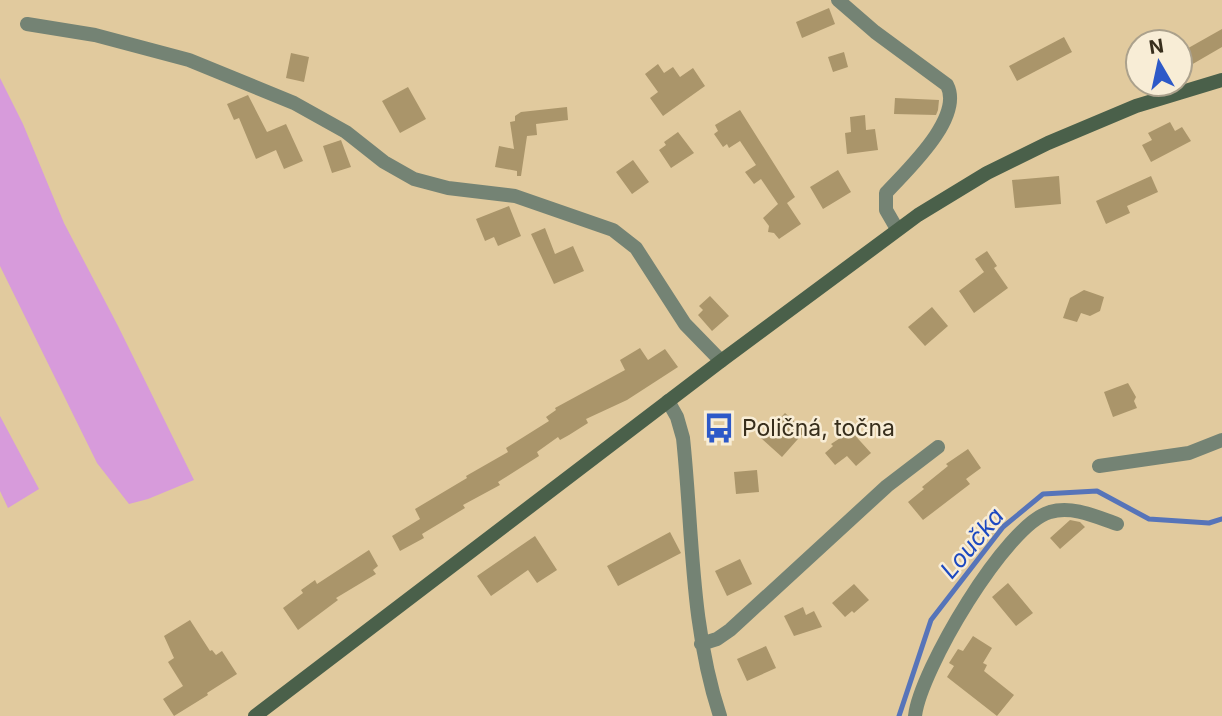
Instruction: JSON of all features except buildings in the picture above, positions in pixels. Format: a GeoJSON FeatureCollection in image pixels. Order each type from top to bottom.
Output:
{"type":"FeatureCollection","features":[{"type":"Feature","properties":{"kind":"main road"},"geometry":{"type":"LineString","coordinates":[[256,716],[897,229],[987,173],[1048,143],[1136,106],[1222,80]]}},
{"type":"Feature","properties":{"kind":"street"},"geometry":{"type":"LineString","coordinates":[[838,0],[875,33],[931,72],[950,90],[947,111],[933,142],[886,193],[886,210],[897,229]]}},
{"type":"Feature","properties":{"kind":"street"},"geometry":{"type":"LineString","coordinates":[[27,23],[95,35],[190,60],[293,103],[346,132],[384,162],[414,179],[448,188],[515,196],[613,230],[636,248],[685,324],[721,361]]}},
{"type":"Feature","properties":{"kind":"street"},"geometry":{"type":"LineString","coordinates":[[668,401],[677,417],[683,438],[701,644],[720,716]]}},
{"type":"Feature","properties":{"kind":"street"},"geometry":{"type":"LineString","coordinates":[[1099,466],[1189,453],[1222,440]]}},
{"type":"Feature","properties":{"kind":"street"},"geometry":{"type":"LineString","coordinates":[[701,644],[717,639],[730,630],[880,492],[938,447]]}},
{"type":"Feature","properties":{"kind":"street"},"geometry":{"type":"LineString","coordinates":[[915,716],[924,681],[937,654],[984,579],[1024,526],[1035,518],[1060,510],[1117,524]]}},
{"type":"Feature","properties":{"kind":"shaded area"},"geometry":{"type":"Polygon","coordinates":[[[0,78],[23,124],[64,223],[194,480],[129,504],[97,463],[0,266],[0,78]]]}},
{"type":"Feature","properties":{"kind":"shaded area"},"geometry":{"type":"Polygon","coordinates":[[[0,416],[39,489],[8,508],[0,491],[0,416]]]}},
{"type":"Feature","properties":{"kind":"waterway","name":"Loučka"},"geometry":{"type":"LineString","coordinates":[[899,716],[931,620],[1003,527],[1043,494],[1097,491],[1149,519],[1209,523],[1222,519]]}},
{"type":"Feature","properties":{"kind":"place","name":"Poličná, točna"},"geometry":{"type":"Point","coordinates":[719,428]}}]}
